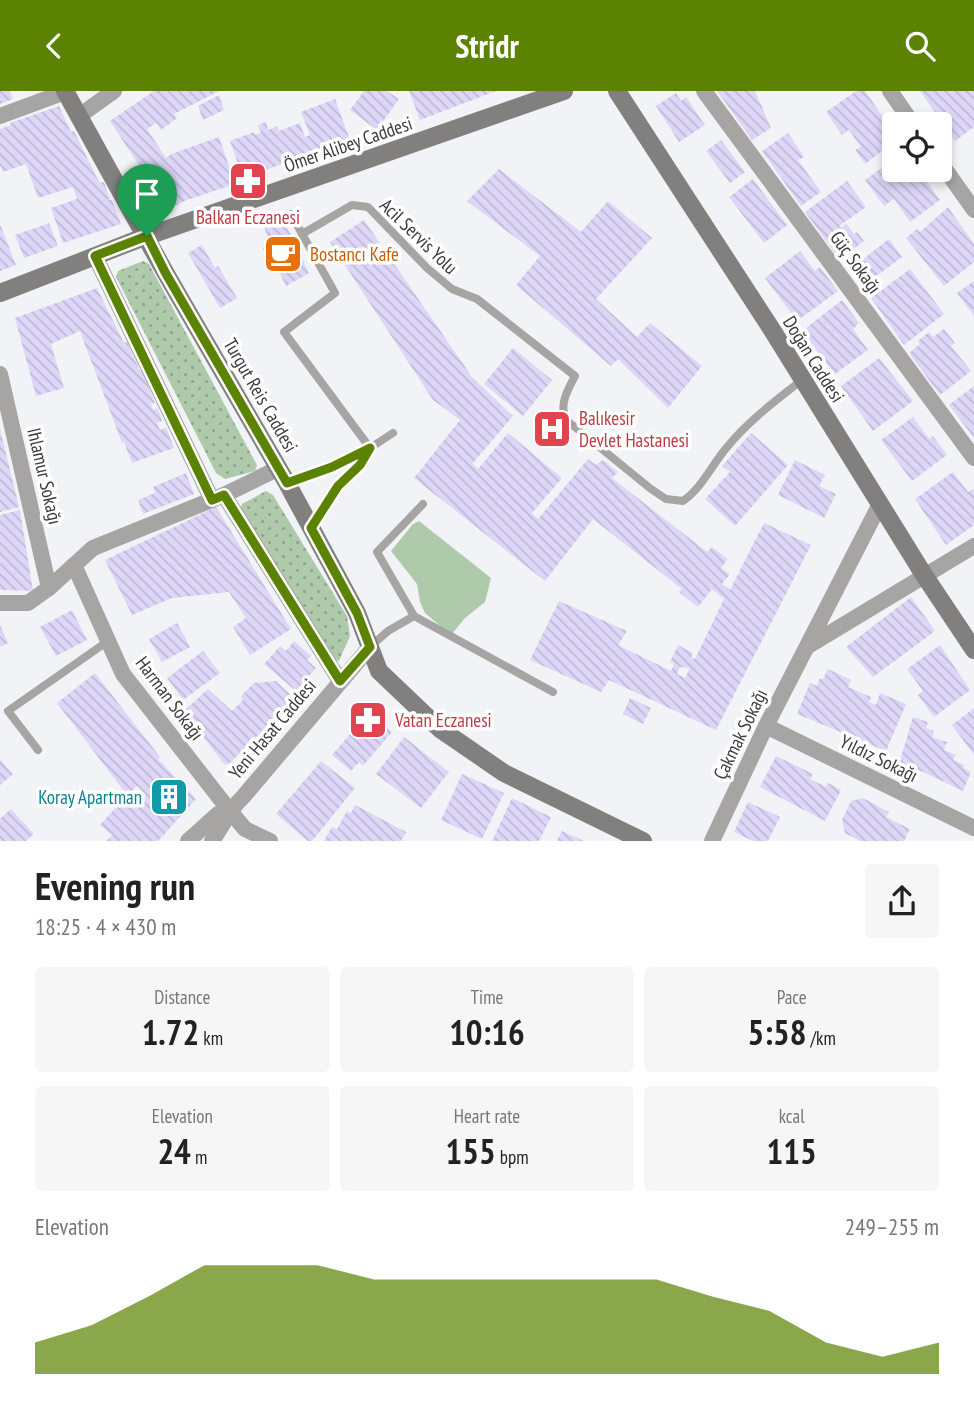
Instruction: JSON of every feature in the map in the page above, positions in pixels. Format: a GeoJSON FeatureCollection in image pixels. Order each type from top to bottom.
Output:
{"type":"FeatureCollection","features":[{"type":"Feature","properties":{"kind":"street"},"geometry":{"type":"LineString","coordinates":[[0,116],[65,91]]}},
{"type":"Feature","properties":{"kind":"street","name":"Turgut Reis Caddesi"},"geometry":{"type":"LineString","coordinates":[[65,91],[165,272],[283,475],[357,613],[379,671],[440,729],[504,773],[643,841]]}},
{"type":"Feature","properties":{"kind":"street"},"geometry":{"type":"LineString","coordinates":[[79,116],[114,91]]}},
{"type":"Feature","properties":{"kind":"street","name":"Ömer Alibey Caddesi"},"geometry":{"type":"LineString","coordinates":[[0,293],[147,236],[564,91]]}},
{"type":"Feature","properties":{"kind":"street","name":"Doğan Caddesi"},"geometry":{"type":"LineString","coordinates":[[617,91],[974,650]]}},
{"type":"Feature","properties":{"kind":"street","name":"Güç Sokağı"},"geometry":{"type":"LineString","coordinates":[[704,91],[974,458]]}},
{"type":"Feature","properties":{"kind":"street"},"geometry":{"type":"LineString","coordinates":[[890,91],[905,112]]}},
{"type":"Feature","properties":{"kind":"street"},"geometry":{"type":"LineString","coordinates":[[952,179],[974,210]]}},
{"type":"Feature","properties":{"kind":"street"},"geometry":{"type":"LineString","coordinates":[[95,256],[218,498],[340,681]]}},
{"type":"Feature","properties":{"kind":"street","name":"Ihlamur Sokağı"},"geometry":{"type":"LineString","coordinates":[[0,374],[5,419],[49,588]]}},
{"type":"Feature","properties":{"kind":"street"},"geometry":{"type":"LineString","coordinates":[[0,603],[29,603],[93,548],[283,475]]}},
{"type":"Feature","properties":{"kind":"street","name":"Çakmak Sokağı"},"geometry":{"type":"LineString","coordinates":[[712,841],[766,726],[880,504]]}},
{"type":"Feature","properties":{"kind":"street"},"geometry":{"type":"LineString","coordinates":[[808,646],[974,546]]}},
{"type":"Feature","properties":{"kind":"street","name":"Harman Sokağı"},"geometry":{"type":"LineString","coordinates":[[74,565],[123,674],[245,829],[270,841]]}},
{"type":"Feature","properties":{"kind":"street","name":"Yeni Hasat Caddesi"},"geometry":{"type":"LineString","coordinates":[[212,841],[224,824],[229,810],[370,647]]}},
{"type":"Feature","properties":{"kind":"street","name":"Yıldız Sokağı"},"geometry":{"type":"LineString","coordinates":[[766,726],[974,828]]}},
{"type":"Feature","properties":{"kind":"street"},"geometry":{"type":"LineString","coordinates":[[188,841],[218,814],[229,810]]}},
{"type":"Feature","properties":{"kind":"lane","name":"Acil Servis Yolu"},"geometry":{"type":"LineString","coordinates":[[302,234],[352,205],[368,207],[427,268],[452,289],[477,299],[575,376],[565,395],[562,410],[565,419],[666,499],[683,501],[695,493],[727,446],[752,420],[803,379]]}},
{"type":"Feature","properties":{"kind":"lane"},"geometry":{"type":"LineString","coordinates":[[291,214],[335,293],[284,332],[370,448]]}},
{"type":"Feature","properties":{"kind":"lane"},"geometry":{"type":"LineString","coordinates":[[283,475],[332,467],[393,433]]}},
{"type":"Feature","properties":{"kind":"lane"},"geometry":{"type":"LineString","coordinates":[[311,528],[338,486],[360,465],[370,448]]}},
{"type":"Feature","properties":{"kind":"lane"},"geometry":{"type":"LineString","coordinates":[[423,504],[377,552],[414,616],[553,692]]}},
{"type":"Feature","properties":{"kind":"lane"},"geometry":{"type":"LineString","coordinates":[[370,647],[388,631],[414,616]]}},
{"type":"Feature","properties":{"kind":"lane"},"geometry":{"type":"LineString","coordinates":[[37,750],[8,711],[108,641]]}},
{"type":"Feature","properties":{"kind":"green space"},"geometry":{"type":"Polygon","coordinates":[[[143,261],[149,264],[257,465],[255,471],[225,479],[216,473],[116,277],[118,271],[143,261]]]}},
{"type":"Feature","properties":{"kind":"green space"},"geometry":{"type":"Polygon","coordinates":[[[266,491],[273,495],[347,616],[350,636],[339,661],[332,658],[240,510],[242,504],[266,491]]]}},
{"type":"Feature","properties":{"kind":"green space"},"geometry":{"type":"Polygon","coordinates":[[[419,521],[491,578],[485,602],[465,618],[451,635],[425,613],[417,584],[391,551],[413,524],[419,521]]]}},
{"type":"Feature","properties":{"kind":"building"},"geometry":{"type":"Polygon","coordinates":[[[0,91],[10,91],[13,99],[0,104],[0,91]]]}},
{"type":"Feature","properties":{"kind":"building"},"geometry":{"type":"Polygon","coordinates":[[[154,91],[219,91],[174,114],[177,118],[161,130],[156,123],[147,129],[166,158],[219,137],[235,184],[163,211],[144,173],[110,121],[154,91]]]}},
{"type":"Feature","properties":{"kind":"building"},"geometry":{"type":"Polygon","coordinates":[[[364,91],[387,91],[399,99],[377,130],[350,110],[364,91]]]}},
{"type":"Feature","properties":{"kind":"building"},"geometry":{"type":"Polygon","coordinates":[[[409,91],[496,91],[420,120],[409,91]]]}},
{"type":"Feature","properties":{"kind":"building"},"geometry":{"type":"Polygon","coordinates":[[[717,91],[755,91],[771,128],[752,140],[717,91]]]}},
{"type":"Feature","properties":{"kind":"building"},"geometry":{"type":"Polygon","coordinates":[[[856,91],[865,91],[882,116],[882,151],[865,164],[855,150],[861,147],[849,130],[842,135],[826,112],[856,91]]]}},
{"type":"Feature","properties":{"kind":"building"},"geometry":{"type":"Polygon","coordinates":[[[920,91],[974,91],[974,127],[955,141],[952,137],[952,112],[935,112],[920,91]]]}},
{"type":"Feature","properties":{"kind":"building"},"geometry":{"type":"Polygon","coordinates":[[[676,93],[681,101],[686,97],[705,125],[679,142],[656,106],[676,93]]]}},
{"type":"Feature","properties":{"kind":"building"},"geometry":{"type":"Polygon","coordinates":[[[219,95],[224,110],[203,120],[198,106],[219,95]]]}},
{"type":"Feature","properties":{"kind":"building"},"geometry":{"type":"Polygon","coordinates":[[[335,99],[350,140],[243,178],[230,141],[254,132],[255,135],[261,133],[258,125],[266,122],[268,130],[277,126],[279,131],[300,123],[305,137],[310,135],[301,112],[335,99]]]}},
{"type":"Feature","properties":{"kind":"building"},"geometry":{"type":"Polygon","coordinates":[[[59,106],[97,178],[100,183],[104,182],[110,199],[107,200],[112,200],[121,224],[63,243],[51,208],[77,199],[73,187],[38,198],[26,164],[3,172],[0,165],[0,129],[59,106]]]}},
{"type":"Feature","properties":{"kind":"building"},"geometry":{"type":"Polygon","coordinates":[[[788,133],[804,157],[798,160],[821,192],[801,206],[762,151],[788,133]]]}},
{"type":"Feature","properties":{"kind":"building"},"geometry":{"type":"Polygon","coordinates":[[[721,140],[745,172],[730,183],[706,151],[721,140]]]}},
{"type":"Feature","properties":{"kind":"building"},"geometry":{"type":"Polygon","coordinates":[[[882,168],[882,182],[927,182],[940,200],[910,222],[894,199],[884,206],[865,180],[882,168]]]}},
{"type":"Feature","properties":{"kind":"building"},"geometry":{"type":"Polygon","coordinates":[[[499,169],[581,232],[608,201],[652,238],[596,299],[637,337],[650,323],[702,366],[668,408],[618,359],[611,366],[516,285],[540,256],[467,201],[499,169]]]}},
{"type":"Feature","properties":{"kind":"building"},"geometry":{"type":"Polygon","coordinates":[[[753,179],[787,225],[764,243],[729,197],[753,179]]]}},
{"type":"Feature","properties":{"kind":"building"},"geometry":{"type":"Polygon","coordinates":[[[847,181],[866,207],[839,226],[841,228],[846,224],[864,241],[840,260],[805,212],[847,181]]]}},
{"type":"Feature","properties":{"kind":"building"},"geometry":{"type":"Polygon","coordinates":[[[948,207],[974,244],[974,262],[944,286],[906,238],[917,229],[920,232],[948,207]]]}},
{"type":"Feature","properties":{"kind":"building","name":"Bostancı Kafe"},"geometry":{"type":"Polygon","coordinates":[[[282,217],[309,273],[286,286],[274,261],[268,262],[263,248],[271,246],[263,224],[282,217]]]}},
{"type":"Feature","properties":{"kind":"building"},"geometry":{"type":"Polygon","coordinates":[[[364,220],[472,377],[513,416],[472,464],[478,469],[508,433],[562,478],[532,513],[538,519],[588,459],[596,465],[603,460],[618,472],[612,478],[707,552],[712,547],[728,559],[721,568],[730,574],[722,584],[730,590],[764,523],[811,545],[716,730],[609,680],[601,692],[530,660],[559,601],[627,631],[618,645],[671,671],[674,664],[670,662],[678,645],[693,653],[691,658],[695,659],[724,599],[712,589],[698,607],[679,592],[682,589],[593,519],[545,581],[414,478],[460,420],[433,400],[330,242],[364,220]],[[680,667],[677,674],[685,678],[690,668],[680,667]]]}},
{"type":"Feature","properties":{"kind":"building"},"geometry":{"type":"Polygon","coordinates":[[[49,223],[58,246],[24,258],[15,235],[49,223]]]}},
{"type":"Feature","properties":{"kind":"building"},"geometry":{"type":"Polygon","coordinates":[[[0,224],[16,265],[0,271],[0,224]]]}},
{"type":"Feature","properties":{"kind":"building"},"geometry":{"type":"Polygon","coordinates":[[[889,239],[902,257],[867,283],[854,266],[889,239]]]}},
{"type":"Feature","properties":{"kind":"building"},"geometry":{"type":"Polygon","coordinates":[[[202,245],[237,298],[220,308],[188,253],[202,245]]]}},
{"type":"Feature","properties":{"kind":"building"},"geometry":{"type":"Polygon","coordinates":[[[800,251],[815,271],[820,267],[838,291],[797,321],[765,278],[800,251]]]}},
{"type":"Feature","properties":{"kind":"building"},"geometry":{"type":"Polygon","coordinates":[[[910,269],[944,314],[904,345],[871,298],[910,269]]]}},
{"type":"Feature","properties":{"kind":"building"},"geometry":{"type":"Polygon","coordinates":[[[974,281],[974,316],[957,293],[974,281]]]}},
{"type":"Feature","properties":{"kind":"building"},"geometry":{"type":"Polygon","coordinates":[[[97,288],[124,343],[127,342],[140,371],[142,370],[155,403],[151,404],[153,410],[158,408],[162,421],[157,423],[160,430],[166,427],[174,448],[132,463],[80,331],[51,344],[64,388],[36,396],[15,318],[97,288]]]}},
{"type":"Feature","properties":{"kind":"building"},"geometry":{"type":"Polygon","coordinates":[[[842,300],[859,323],[853,329],[868,350],[835,374],[802,331],[842,300]]]}},
{"type":"Feature","properties":{"kind":"building"},"geometry":{"type":"Polygon","coordinates":[[[944,329],[955,343],[951,346],[971,371],[940,395],[909,353],[929,332],[933,337],[944,329]]]}},
{"type":"Feature","properties":{"kind":"building"},"geometry":{"type":"Polygon","coordinates":[[[513,348],[552,380],[523,416],[484,384],[513,348]]]}},
{"type":"Feature","properties":{"kind":"building"},"geometry":{"type":"Polygon","coordinates":[[[879,358],[913,401],[873,431],[841,386],[879,358]]]}},
{"type":"Feature","properties":{"kind":"building"},"geometry":{"type":"Polygon","coordinates":[[[974,386],[974,438],[949,405],[974,386]]]}},
{"type":"Feature","properties":{"kind":"building"},"geometry":{"type":"Polygon","coordinates":[[[913,417],[929,439],[933,436],[947,455],[912,481],[881,440],[913,417]]]}},
{"type":"Feature","properties":{"kind":"building"},"geometry":{"type":"Polygon","coordinates":[[[0,429],[19,507],[0,512],[0,429]]]}},
{"type":"Feature","properties":{"kind":"building"},"geometry":{"type":"Polygon","coordinates":[[[751,433],[788,465],[735,526],[705,499],[730,472],[722,466],[751,433]]]}},
{"type":"Feature","properties":{"kind":"building"},"geometry":{"type":"Polygon","coordinates":[[[795,460],[825,475],[819,486],[836,494],[824,518],[778,495],[795,460]]]}},
{"type":"Feature","properties":{"kind":"building"},"geometry":{"type":"Polygon","coordinates":[[[953,472],[968,492],[973,489],[974,491],[974,525],[946,545],[915,499],[953,472]]]}},
{"type":"Feature","properties":{"kind":"building"},"geometry":{"type":"Polygon","coordinates":[[[186,473],[194,494],[143,514],[138,500],[155,493],[153,487],[186,473]]]}},
{"type":"Feature","properties":{"kind":"building"},"geometry":{"type":"Polygon","coordinates":[[[216,507],[291,629],[250,655],[233,627],[246,618],[229,592],[172,598],[132,615],[105,560],[216,507]]]}},
{"type":"Feature","properties":{"kind":"building"},"geometry":{"type":"Polygon","coordinates":[[[20,510],[33,591],[0,590],[0,515],[20,510]]]}},
{"type":"Feature","properties":{"kind":"building"},"geometry":{"type":"Polygon","coordinates":[[[911,597],[935,631],[873,677],[846,647],[911,597]]]}},
{"type":"Feature","properties":{"kind":"building"},"geometry":{"type":"Polygon","coordinates":[[[72,610],[87,640],[56,656],[40,627],[72,610]]]}},
{"type":"Feature","properties":{"kind":"building"},"geometry":{"type":"Polygon","coordinates":[[[177,623],[190,647],[162,662],[149,639],[177,623]]]}},
{"type":"Feature","properties":{"kind":"building"},"geometry":{"type":"Polygon","coordinates":[[[0,625],[8,643],[0,647],[0,625]]]}},
{"type":"Feature","properties":{"kind":"building"},"geometry":{"type":"Polygon","coordinates":[[[294,641],[311,656],[307,660],[316,668],[296,691],[264,664],[280,646],[286,651],[294,641]]]}},
{"type":"Feature","properties":{"kind":"building"},"geometry":{"type":"Polygon","coordinates":[[[940,645],[970,690],[934,717],[918,695],[923,691],[907,669],[940,645]]]}},
{"type":"Feature","properties":{"kind":"building"},"geometry":{"type":"Polygon","coordinates":[[[203,651],[220,673],[183,700],[167,678],[203,651]]]}},
{"type":"Feature","properties":{"kind":"building"},"geometry":{"type":"Polygon","coordinates":[[[828,669],[851,680],[848,687],[871,697],[869,702],[876,705],[880,693],[906,704],[886,751],[797,714],[810,683],[817,686],[828,669]]]}},
{"type":"Feature","properties":{"kind":"building"},"geometry":{"type":"Polygon","coordinates":[[[95,673],[160,757],[158,759],[196,799],[158,841],[106,841],[112,835],[100,825],[127,795],[57,703],[95,673]],[[137,786],[127,795],[136,804],[146,795],[137,786]]]}},
{"type":"Feature","properties":{"kind":"building"},"geometry":{"type":"Polygon","coordinates":[[[276,681],[293,697],[230,763],[225,765],[185,710],[208,689],[232,711],[243,700],[241,696],[254,683],[276,681]]]}},
{"type":"Feature","properties":{"kind":"building"},"geometry":{"type":"Polygon","coordinates":[[[630,698],[651,708],[643,724],[623,714],[630,698]]]}},
{"type":"Feature","properties":{"kind":"building"},"geometry":{"type":"Polygon","coordinates":[[[974,708],[974,755],[952,725],[974,708]]]}},
{"type":"Feature","properties":{"kind":"building"},"geometry":{"type":"Polygon","coordinates":[[[369,712],[392,732],[363,766],[359,762],[351,771],[332,755],[369,712]]]}},
{"type":"Feature","properties":{"kind":"building"},"geometry":{"type":"Polygon","coordinates":[[[913,717],[928,722],[926,728],[934,731],[932,737],[947,742],[944,750],[956,755],[953,760],[971,772],[963,791],[921,771],[899,764],[913,717]]]}},
{"type":"Feature","properties":{"kind":"building"},"geometry":{"type":"Polygon","coordinates":[[[404,737],[449,772],[421,808],[376,774],[404,737]]]}},
{"type":"Feature","properties":{"kind":"building"},"geometry":{"type":"Polygon","coordinates":[[[776,756],[813,774],[810,779],[826,787],[828,783],[841,790],[825,821],[760,787],[776,756]]]}},
{"type":"Feature","properties":{"kind":"building"},"geometry":{"type":"Polygon","coordinates":[[[0,759],[13,774],[0,785],[0,759]]]}},
{"type":"Feature","properties":{"kind":"building"},"geometry":{"type":"Polygon","coordinates":[[[321,761],[355,788],[312,841],[308,841],[276,814],[321,761]]]}},
{"type":"Feature","properties":{"kind":"building"},"geometry":{"type":"Polygon","coordinates":[[[462,774],[504,793],[482,839],[441,820],[462,774]]]}},
{"type":"Feature","properties":{"kind":"building"},"geometry":{"type":"Polygon","coordinates":[[[512,798],[551,817],[539,841],[492,841],[512,798]]]}},
{"type":"Feature","properties":{"kind":"building"},"geometry":{"type":"Polygon","coordinates":[[[863,798],[889,812],[886,817],[910,829],[904,841],[860,841],[845,833],[842,820],[851,801],[863,798]]]}},
{"type":"Feature","properties":{"kind":"building"},"geometry":{"type":"Polygon","coordinates":[[[748,802],[780,817],[768,841],[753,841],[734,832],[748,802]]]}},
{"type":"Feature","properties":{"kind":"building"},"geometry":{"type":"Polygon","coordinates":[[[355,805],[406,832],[401,841],[324,841],[332,827],[337,829],[347,811],[351,813],[355,805]]]}},
{"type":"Feature","properties":{"kind":"building"},"geometry":{"type":"Polygon","coordinates":[[[11,809],[34,834],[26,841],[0,841],[0,819],[11,809]]]}},
{"type":"Feature","properties":{"kind":"building"},"geometry":{"type":"Polygon","coordinates":[[[562,831],[584,841],[557,841],[562,831]]]}},
{"type":"Feature","properties":{"kind":"place","name":"Balkan Eczanesi"},"geometry":{"type":"Point","coordinates":[248,181]}},
{"type":"Feature","properties":{"kind":"place","name":"Bostancı Kafe"},"geometry":{"type":"Point","coordinates":[283,254]}},
{"type":"Feature","properties":{"kind":"place","name":"Balıkesir Devlet Hastanesi"},"geometry":{"type":"Point","coordinates":[552,429]}},
{"type":"Feature","properties":{"kind":"place","name":"Vatan Eczanesi"},"geometry":{"type":"Point","coordinates":[368,720]}},
{"type":"Feature","properties":{"kind":"place","name":"Koray Apartman"},"geometry":{"type":"Point","coordinates":[169,797]}},
{"type":"Feature","properties":{"kind":"route"},"geometry":{"type":"LineString","coordinates":[[147,236],[287,483],[332,467],[370,448],[360,465],[338,486],[311,528],[357,613],[370,647],[340,681],[224,495],[212,500],[95,256],[147,236]]}}]}
